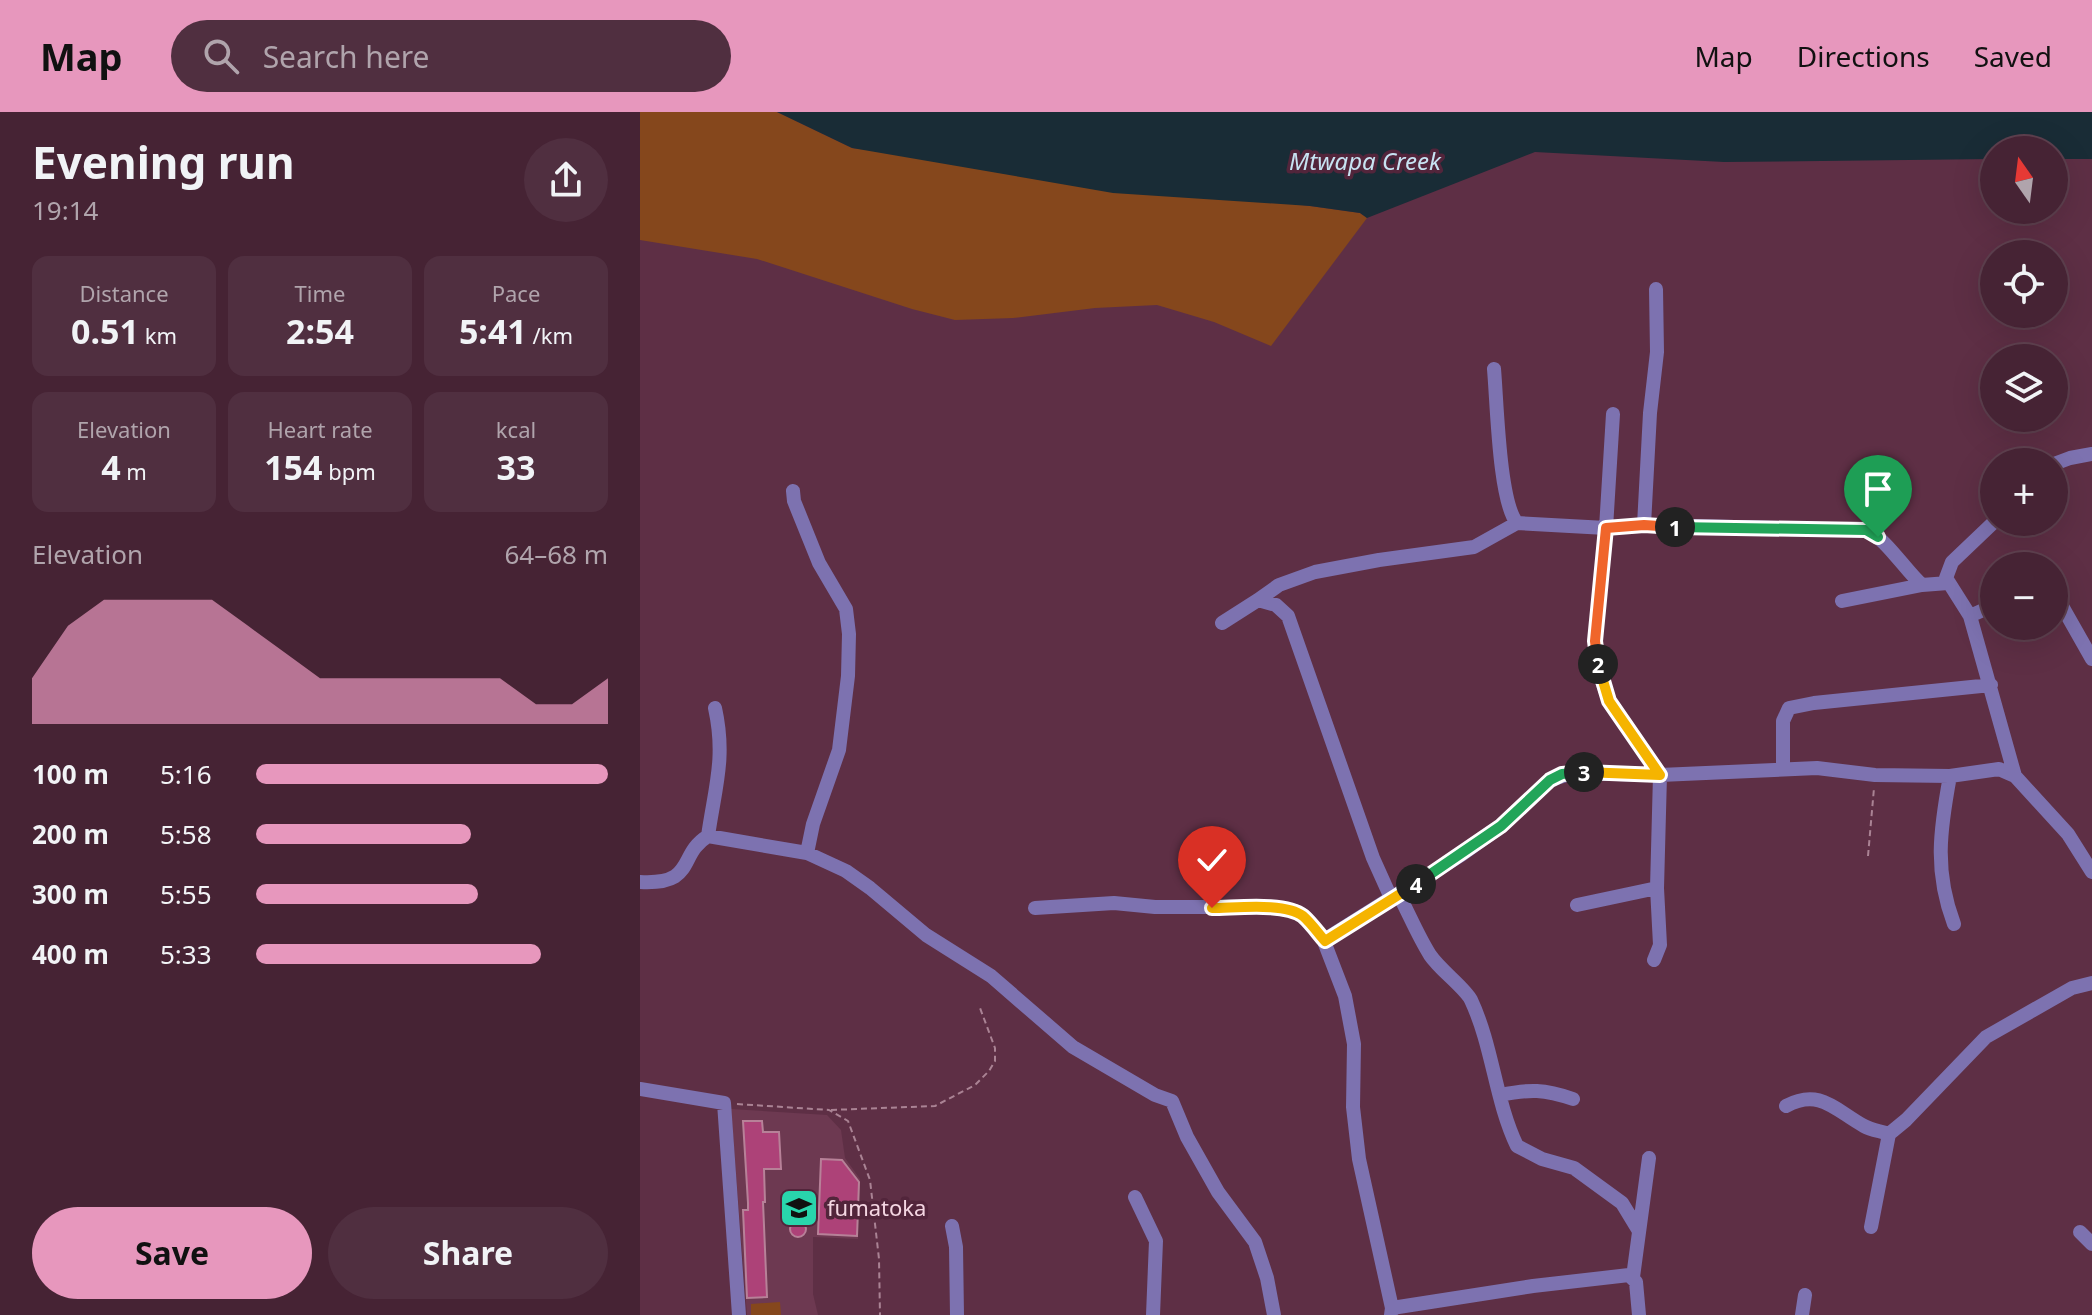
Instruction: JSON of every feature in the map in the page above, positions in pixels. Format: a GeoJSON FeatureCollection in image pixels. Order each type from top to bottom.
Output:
{"type":"FeatureCollection","features":[{"type":"Feature","properties":{"kind":"street"},"geometry":{"type":"LineString","coordinates":[[1644,525],[1650,413],[1657,352],[1656,289]]}},
{"type":"Feature","properties":{"kind":"street"},"geometry":{"type":"LineString","coordinates":[[1494,369],[1504,489],[1510,514],[1517,523]]}},
{"type":"Feature","properties":{"kind":"street"},"geometry":{"type":"LineString","coordinates":[[1613,414],[1595,641],[1600,676],[1609,701],[1660,775],[1657,888],[1660,945],[1654,960]]}},
{"type":"Feature","properties":{"kind":"street"},"geometry":{"type":"LineString","coordinates":[[2068,460],[2092,454]]}},
{"type":"Feature","properties":{"kind":"street"},"geometry":{"type":"LineString","coordinates":[[793,491],[794,501],[819,563],[846,609],[849,620],[848,676],[839,750],[813,824],[807,853]]}},
{"type":"Feature","properties":{"kind":"street"},"geometry":{"type":"LineString","coordinates":[[1222,623],[1279,585],[1315,572],[1474,547],[1517,523],[1606,528],[1644,525],[1872,531],[1922,585]]}},
{"type":"Feature","properties":{"kind":"street"},"geometry":{"type":"LineString","coordinates":[[1980,535],[1952,562],[1947,570],[1948,583],[1970,616],[2015,776]]}},
{"type":"Feature","properties":{"kind":"street"},"geometry":{"type":"LineString","coordinates":[[1842,601],[1948,583]]}},
{"type":"Feature","properties":{"kind":"street"},"geometry":{"type":"LineString","coordinates":[[1258,600],[1276,605],[1288,616],[1373,858],[1430,954],[1449,978],[1469,995],[1482,1024],[1503,1114],[1517,1146],[1542,1159],[1574,1168],[1622,1203],[1639,1231]]}},
{"type":"Feature","properties":{"kind":"street"},"geometry":{"type":"LineString","coordinates":[[1970,616],[1980,611]]}},
{"type":"Feature","properties":{"kind":"street"},"geometry":{"type":"LineString","coordinates":[[2068,617],[2092,659]]}},
{"type":"Feature","properties":{"kind":"street"},"geometry":{"type":"LineString","coordinates":[[1783,769],[1783,721],[1789,708],[1991,685]]}},
{"type":"Feature","properties":{"kind":"street"},"geometry":{"type":"LineString","coordinates":[[708,836],[721,764],[715,708]]}},
{"type":"Feature","properties":{"kind":"street"},"geometry":{"type":"LineString","coordinates":[[1325,941],[1501,826],[1550,780],[1572,773],[1660,775],[1817,768],[1875,775],[1950,776],[1999,769],[2015,776],[2068,834],[2092,872]]}},
{"type":"Feature","properties":{"kind":"street"},"geometry":{"type":"LineString","coordinates":[[1950,776],[1942,823],[1940,862],[1943,891],[1954,924]]}},
{"type":"Feature","properties":{"kind":"street"},"geometry":{"type":"LineString","coordinates":[[640,882],[657,882],[674,877],[687,865],[698,843],[708,836],[807,853],[846,871],[926,935],[1000,983],[1073,1047],[1155,1095],[1172,1101],[1187,1137],[1218,1192],[1255,1242],[1267,1278],[1274,1315]]}},
{"type":"Feature","properties":{"kind":"street"},"geometry":{"type":"LineString","coordinates":[[1577,905],[1657,888]]}},
{"type":"Feature","properties":{"kind":"street"},"geometry":{"type":"LineString","coordinates":[[1035,908],[1114,903],[1155,907],[1269,907],[1295,911],[1304,917],[1325,941],[1345,996],[1354,1044],[1353,1107],[1359,1159],[1392,1312],[1533,1286],[1633,1277]]}},
{"type":"Feature","properties":{"kind":"street"},"geometry":{"type":"LineString","coordinates":[[1871,1227],[1889,1134],[1986,1037],[2072,988],[2092,983]]}},
{"type":"Feature","properties":{"kind":"street"},"geometry":{"type":"LineString","coordinates":[[640,1089],[724,1103],[739,1315]]}},
{"type":"Feature","properties":{"kind":"street"},"geometry":{"type":"LineString","coordinates":[[1500,1095],[1532,1089],[1573,1099]]}},
{"type":"Feature","properties":{"kind":"street"},"geometry":{"type":"LineString","coordinates":[[1786,1106],[1800,1099],[1815,1098],[1866,1127],[1889,1134]]}},
{"type":"Feature","properties":{"kind":"street"},"geometry":{"type":"LineString","coordinates":[[1639,1315],[1638,1293],[1633,1277],[1649,1158]]}},
{"type":"Feature","properties":{"kind":"street"},"geometry":{"type":"LineString","coordinates":[[1135,1197],[1156,1241],[1153,1315]]}},
{"type":"Feature","properties":{"kind":"street"},"geometry":{"type":"LineString","coordinates":[[952,1226],[956,1247],[957,1315]]}},
{"type":"Feature","properties":{"kind":"street"},"geometry":{"type":"LineString","coordinates":[[2080,1232],[2092,1244]]}},
{"type":"Feature","properties":{"kind":"street"},"geometry":{"type":"LineString","coordinates":[[1802,1315],[1805,1295]]}},
{"type":"Feature","properties":{"kind":"path"},"geometry":{"type":"LineString","coordinates":[[1868,856],[1875,775]]}},
{"type":"Feature","properties":{"kind":"path"},"geometry":{"type":"LineString","coordinates":[[724,1103],[829,1110],[935,1106],[975,1085],[995,1061],[995,1048],[980,1008]]}},
{"type":"Feature","properties":{"kind":"path"},"geometry":{"type":"LineString","coordinates":[[829,1110],[848,1121],[870,1180],[879,1259],[880,1315]]}},
{"type":"Feature","properties":{"kind":"shaded area"},"geometry":{"type":"Polygon","coordinates":[[[640,112],[777,112],[852,148],[1310,206],[1360,213],[1367,218],[1271,346],[1214,322],[1157,305],[955,320],[757,259],[640,240],[640,112]]]}},
{"type":"Feature","properties":{"kind":"shaded area","name":"fumatoka"},"geometry":{"type":"Polygon","coordinates":[[[731,1109],[827,1115],[841,1130],[845,1158],[860,1179],[858,1239],[813,1237],[813,1294],[818,1315],[747,1315],[731,1109]]]}},
{"type":"Feature","properties":{"kind":"shaded area"},"geometry":{"type":"Polygon","coordinates":[[[780,1302],[781,1315],[751,1315],[751,1304],[780,1302]]]}},
{"type":"Feature","properties":{"kind":"water","name":"Mtwapa Creek"},"geometry":{"type":"Polygon","coordinates":[[[777,112],[2092,112],[2092,159],[2068,159],[2068,136],[1980,136],[1980,159],[1724,162],[1535,152],[1367,218],[1360,213],[1310,206],[1113,193],[852,148],[777,112]]]}},
{"type":"Feature","properties":{"kind":"building"},"geometry":{"type":"Polygon","coordinates":[[[743,1121],[762,1121],[763,1132],[779,1132],[781,1169],[764,1169],[767,1297],[747,1298],[743,1210],[748,1210],[748,1203],[743,1121]]]}},
{"type":"Feature","properties":{"kind":"building"},"geometry":{"type":"Polygon","coordinates":[[[821,1159],[842,1160],[859,1182],[857,1236],[818,1234],[821,1159]]]}},
{"type":"Feature","properties":{"kind":"building"},"geometry":{"type":"Polygon","coordinates":[[[795,1221],[801,1221],[806,1229],[804,1235],[795,1237],[790,1232],[790,1226],[795,1221]]]}},
{"type":"Feature","properties":{"kind":"place","name":"fumatoka"},"geometry":{"type":"Point","coordinates":[799,1208]}},
{"type":"Feature","properties":{"kind":"route"},"geometry":{"type":"LineString","coordinates":[[1212,908],[1269,907],[1295,911],[1325,941],[1461,855],[1521,809],[1541,786],[1562,774],[1660,775],[1609,701],[1600,676],[1595,641],[1606,528],[1644,525],[1866,530],[1878,537]]}}]}
